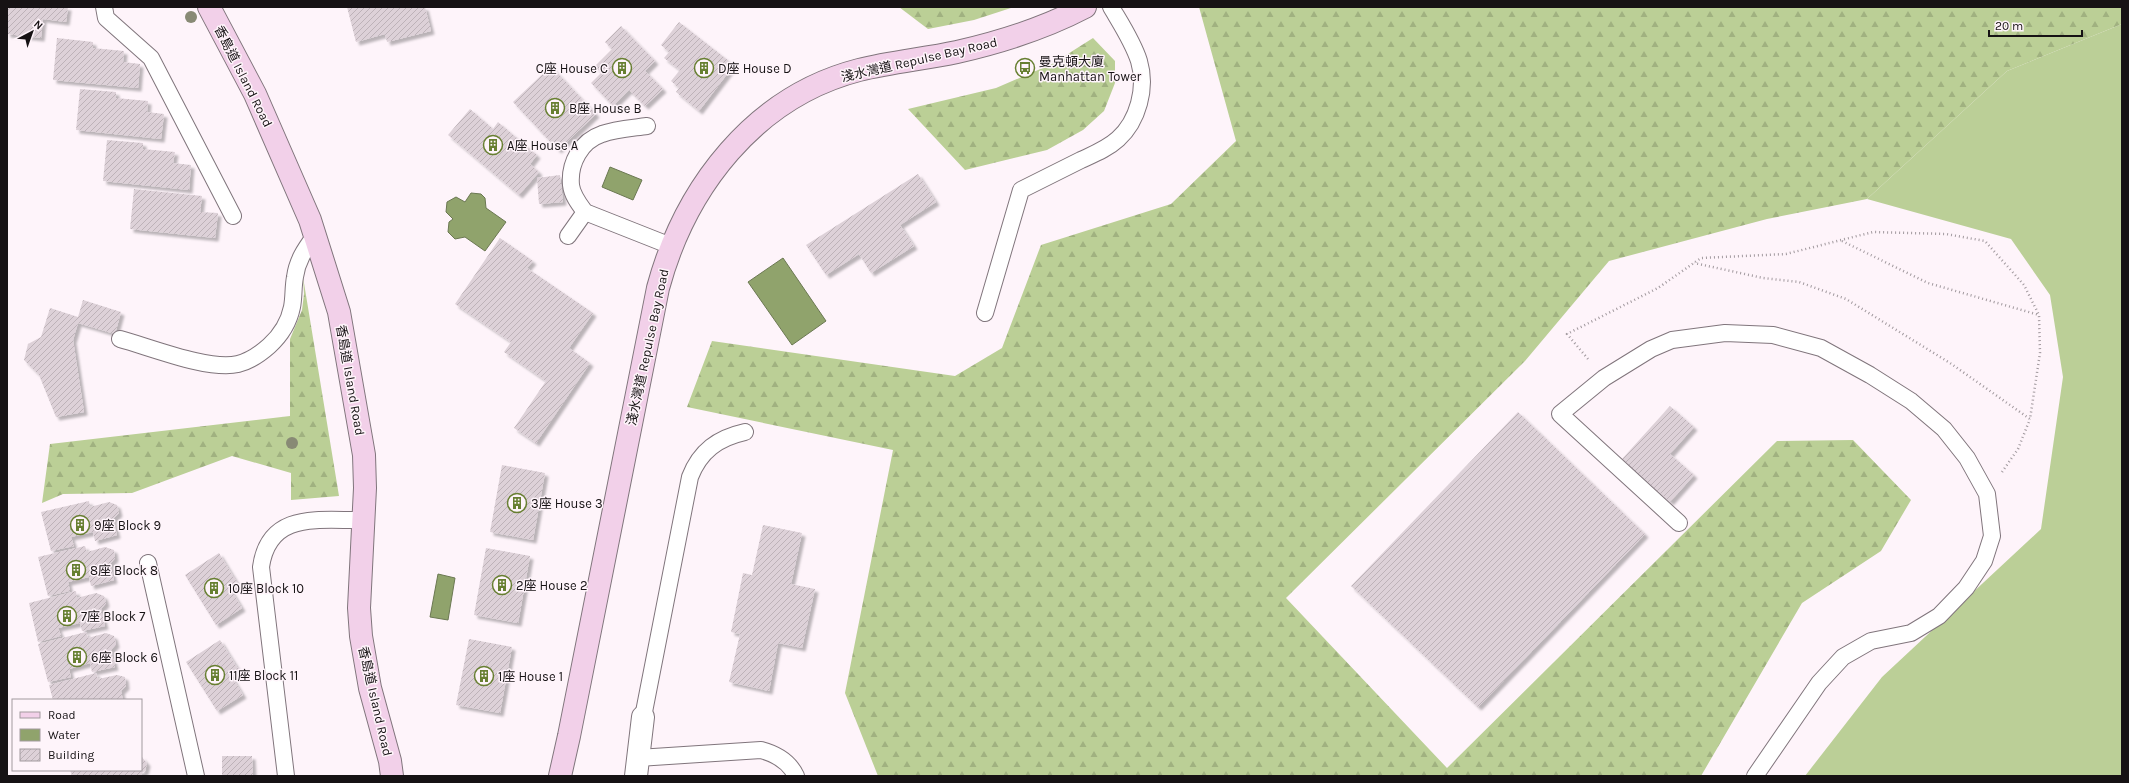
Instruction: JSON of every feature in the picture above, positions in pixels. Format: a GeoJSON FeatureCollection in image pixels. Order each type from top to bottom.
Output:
{"type":"FeatureCollection","features":[{"type":"Feature","properties":{"kind":"main road","name":"香島道 Island Road"},"geometry":{"type":"LineString","coordinates":[[209,7],[255,94],[310,220],[314,237],[339,312],[364,455],[364,520],[360,582],[361,636],[370,688],[390,761],[392,776]]}},
{"type":"Feature","properties":{"kind":"main road","name":"淺水灣道 Repulse Bay Road"},"geometry":{"type":"LineString","coordinates":[[560,776],[658,288],[671,246],[693,200],[720,161],[750,130],[793,98],[816,86],[851,73],[956,52],[1002,40],[1057,20],[1085,7]]}},
{"type":"Feature","properties":{"kind":"street"},"geometry":{"type":"LineString","coordinates":[[637,767],[643,717]]}},
{"type":"Feature","properties":{"kind":"lane"},"geometry":{"type":"LineString","coordinates":[[104,7],[106,18],[151,58],[233,216]]}},
{"type":"Feature","properties":{"kind":"lane"},"geometry":{"type":"LineString","coordinates":[[985,313],[1021,190],[1105,150],[1119,138],[1130,125],[1138,109],[1142,86],[1139,62],[1111,7]]}},
{"type":"Feature","properties":{"kind":"lane"},"geometry":{"type":"LineString","coordinates":[[647,126],[603,133],[592,138],[582,147],[576,157],[571,171],[571,186],[576,200],[585,212],[671,246]]}},
{"type":"Feature","properties":{"kind":"lane"},"geometry":{"type":"LineString","coordinates":[[568,236],[585,212]]}},
{"type":"Feature","properties":{"kind":"lane"},"geometry":{"type":"LineString","coordinates":[[120,339],[206,364],[222,366],[238,364],[251,360],[275,340],[285,325],[292,308],[298,263],[305,249],[314,237]]}},
{"type":"Feature","properties":{"kind":"lane"},"geometry":{"type":"LineString","coordinates":[[1679,524],[1560,414],[1604,378],[1651,349],[1672,340],[1697,335],[1725,333],[1773,335],[1821,348],[1870,375],[1912,402],[1944,429],[1967,458],[1987,494],[1992,536],[1984,561],[1966,588],[1939,616],[1911,633],[1871,641],[1842,657],[1819,683],[1755,776]]}},
{"type":"Feature","properties":{"kind":"lane"},"geometry":{"type":"LineString","coordinates":[[643,717],[690,477],[700,458],[716,442],[745,432]]}},
{"type":"Feature","properties":{"kind":"lane"},"geometry":{"type":"LineString","coordinates":[[286,776],[261,567],[263,554],[268,542],[276,532],[288,525],[302,521],[364,520]]}},
{"type":"Feature","properties":{"kind":"lane"},"geometry":{"type":"LineString","coordinates":[[148,563],[196,776]]}},
{"type":"Feature","properties":{"kind":"lane"},"geometry":{"type":"LineString","coordinates":[[637,767],[761,750],[773,753],[784,760],[796,776]]}},
{"type":"Feature","properties":{"kind":"path"},"geometry":{"type":"LineString","coordinates":[[1604,378],[1568,334],[1658,288],[1701,258],[1786,254],[1873,232],[1946,234],[1985,241],[2024,285],[2039,315],[2040,353],[2030,419],[2018,449],[1987,494]]}},
{"type":"Feature","properties":{"kind":"path"},"geometry":{"type":"LineString","coordinates":[[1841,240],[1928,283],[2039,315]]}},
{"type":"Feature","properties":{"kind":"path"},"geometry":{"type":"LineString","coordinates":[[1694,263],[1763,278],[1799,282],[1846,299],[1950,363],[2030,419]]}},
{"type":"Feature","properties":{"kind":"shaded area"},"geometry":{"type":"Polygon","coordinates":[[[2122,24],[2122,776],[1805,776],[1882,677],[2041,529],[2063,377],[2050,295],[2011,239],[1867,199],[2007,71],[2122,24]]]}},
{"type":"Feature","properties":{"kind":"green space"},"geometry":{"type":"Polygon","coordinates":[[[899,7],[1014,7],[974,20],[928,29],[899,7]]]}},
{"type":"Feature","properties":{"kind":"green space"},"geometry":{"type":"Polygon","coordinates":[[[1199,7],[2122,7],[2122,24],[2007,71],[1867,199],[1767,219],[1609,261],[1525,361],[1286,598],[1447,768],[1777,441],[1853,440],[1911,500],[1881,551],[1802,603],[1701,776],[878,776],[845,693],[893,450],[687,407],[712,341],[955,376],[1002,348],[1041,245],[1171,204],[1236,141],[1199,7]]]}},
{"type":"Feature","properties":{"kind":"green space"},"geometry":{"type":"Polygon","coordinates":[[[1093,38],[1115,61],[1115,83],[1104,111],[1083,130],[1047,150],[965,170],[908,109],[996,88],[1052,64],[1093,38]]]}},
{"type":"Feature","properties":{"kind":"green space"},"geometry":{"type":"Polygon","coordinates":[[[303,277],[339,496],[291,500],[291,473],[232,456],[132,493],[63,494],[42,503],[50,444],[290,416],[290,339],[302,310],[304,294],[303,277]]]}},
{"type":"Feature","properties":{"kind":"water"},"geometry":{"type":"Polygon","coordinates":[[[610,167],[642,180],[633,200],[602,187],[610,167]]]}},
{"type":"Feature","properties":{"kind":"water"},"geometry":{"type":"Polygon","coordinates":[[[471,193],[481,194],[485,198],[486,208],[506,222],[485,251],[465,237],[455,239],[448,232],[449,222],[453,219],[446,212],[447,202],[456,197],[465,202],[471,193]]]}},
{"type":"Feature","properties":{"kind":"water"},"geometry":{"type":"Polygon","coordinates":[[[783,258],[826,321],[792,345],[748,282],[783,258]]]}},
{"type":"Feature","properties":{"kind":"water"},"geometry":{"type":"Polygon","coordinates":[[[438,574],[455,578],[448,620],[430,617],[438,574]]]}},
{"type":"Feature","properties":{"kind":"building"},"geometry":{"type":"Polygon","coordinates":[[[7,7],[68,7],[66,22],[43,19],[41,38],[7,34],[7,7]]]}},
{"type":"Feature","properties":{"kind":"building"},"geometry":{"type":"Polygon","coordinates":[[[347,7],[425,7],[431,31],[387,42],[385,34],[356,42],[347,7]]]}},
{"type":"Feature","properties":{"kind":"building","name":"D座 House D"},"geometry":{"type":"Polygon","coordinates":[[[679,22],[734,65],[699,111],[676,92],[679,88],[671,81],[680,70],[664,58],[669,52],[661,45],[679,22]]]}},
{"type":"Feature","properties":{"kind":"building","name":"C座 House C"},"geometry":{"type":"Polygon","coordinates":[[[621,26],[655,61],[645,71],[663,89],[645,106],[629,90],[613,106],[591,83],[601,73],[595,66],[612,49],[605,42],[621,26]]]}},
{"type":"Feature","properties":{"kind":"building"},"geometry":{"type":"Polygon","coordinates":[[[57,38],[93,42],[93,48],[124,51],[123,62],[140,64],[138,88],[53,80],[57,38]]]}},
{"type":"Feature","properties":{"kind":"building","name":"B座 House B"},"geometry":{"type":"Polygon","coordinates":[[[551,66],[596,114],[558,150],[513,102],[551,66]]]}},
{"type":"Feature","properties":{"kind":"building"},"geometry":{"type":"Polygon","coordinates":[[[80,89],[116,92],[116,98],[148,101],[147,112],[164,114],[161,139],[76,130],[80,89]]]}},
{"type":"Feature","properties":{"kind":"building","name":"A座 House A"},"geometry":{"type":"Polygon","coordinates":[[[470,109],[493,129],[498,122],[537,155],[530,164],[539,172],[519,195],[448,135],[470,109]]]}},
{"type":"Feature","properties":{"kind":"building"},"geometry":{"type":"Polygon","coordinates":[[[107,140],[143,143],[143,149],[175,152],[173,163],[191,165],[189,190],[103,181],[107,140]]]}},
{"type":"Feature","properties":{"kind":"building"},"geometry":{"type":"Polygon","coordinates":[[[918,174],[936,202],[900,225],[914,246],[871,273],[859,254],[826,275],[806,245],[918,174]]]}},
{"type":"Feature","properties":{"kind":"building"},"geometry":{"type":"Polygon","coordinates":[[[560,175],[563,202],[539,204],[537,178],[560,175]]]}},
{"type":"Feature","properties":{"kind":"building"},"geometry":{"type":"Polygon","coordinates":[[[134,189],[202,196],[200,212],[218,213],[215,238],[130,229],[134,189]]]}},
{"type":"Feature","properties":{"kind":"building"},"geometry":{"type":"Polygon","coordinates":[[[500,238],[533,261],[527,268],[593,313],[569,348],[590,363],[536,443],[514,428],[546,381],[504,352],[511,342],[455,304],[500,238]]]}},
{"type":"Feature","properties":{"kind":"building"},"geometry":{"type":"Polygon","coordinates":[[[83,300],[121,312],[115,334],[78,323],[73,340],[84,412],[56,417],[39,375],[24,360],[28,344],[41,337],[50,308],[78,317],[83,300]]]}},
{"type":"Feature","properties":{"kind":"building"},"geometry":{"type":"Polygon","coordinates":[[[1670,406],[1694,427],[1670,454],[1694,475],[1670,502],[1622,459],[1670,406]]]}},
{"type":"Feature","properties":{"kind":"building"},"geometry":{"type":"Polygon","coordinates":[[[1518,412],[1645,534],[1478,707],[1351,586],[1518,412]]]}},
{"type":"Feature","properties":{"kind":"building","name":"3座 House 3"},"geometry":{"type":"Polygon","coordinates":[[[502,465],[545,473],[533,540],[490,532],[502,465]]]}},
{"type":"Feature","properties":{"kind":"building","name":"9座 Block 9"},"geometry":{"type":"Polygon","coordinates":[[[89,501],[90,507],[109,502],[117,505],[119,513],[113,519],[117,535],[95,541],[93,532],[71,537],[74,546],[51,551],[41,512],[89,501]]]}},
{"type":"Feature","properties":{"kind":"building"},"geometry":{"type":"Polygon","coordinates":[[[763,525],[802,533],[791,584],[815,589],[802,648],[778,643],[769,691],[729,682],[740,634],[731,632],[743,573],[752,575],[763,525]]]}},
{"type":"Feature","properties":{"kind":"building","name":"8座 Block 8"},"geometry":{"type":"Polygon","coordinates":[[[85,546],[87,552],[105,547],[114,550],[115,558],[110,564],[114,580],[91,586],[89,577],[68,582],[70,591],[48,596],[38,557],[85,546]]]}},
{"type":"Feature","properties":{"kind":"building","name":"2座 House 2"},"geometry":{"type":"Polygon","coordinates":[[[486,548],[530,556],[518,623],[474,615],[486,548]]]}},
{"type":"Feature","properties":{"kind":"building","name":"10座 Block 10"},"geometry":{"type":"Polygon","coordinates":[[[219,553],[239,586],[231,590],[242,608],[216,625],[185,575],[219,553]]]}},
{"type":"Feature","properties":{"kind":"building","name":"7座 Block 7"},"geometry":{"type":"Polygon","coordinates":[[[76,591],[77,598],[96,593],[104,596],[106,603],[101,609],[105,626],[82,631],[80,623],[58,628],[61,636],[38,642],[29,603],[76,591]]]}},
{"type":"Feature","properties":{"kind":"building","name":"6座 Block 6"},"geometry":{"type":"Polygon","coordinates":[[[86,632],[88,638],[106,633],[114,636],[116,644],[111,650],[115,667],[92,672],[90,663],[69,669],[71,677],[48,682],[38,644],[86,632]]]}},
{"type":"Feature","properties":{"kind":"building","name":"1座 House 1"},"geometry":{"type":"Polygon","coordinates":[[[469,639],[512,647],[500,713],[456,705],[469,639]]]}},
{"type":"Feature","properties":{"kind":"building","name":"11座 Block 11"},"geometry":{"type":"Polygon","coordinates":[[[220,640],[240,672],[232,677],[243,695],[217,711],[186,662],[220,640]]]}},
{"type":"Feature","properties":{"kind":"building"},"geometry":{"type":"Polygon","coordinates":[[[96,673],[98,679],[117,675],[125,677],[126,686],[121,691],[123,699],[53,699],[49,685],[96,673]]]}},
{"type":"Feature","properties":{"kind":"building"},"geometry":{"type":"Polygon","coordinates":[[[222,756],[252,756],[253,776],[222,776],[222,756]]]}},
{"type":"Feature","properties":{"kind":"building"},"geometry":{"type":"Polygon","coordinates":[[[142,757],[147,763],[142,776],[72,776],[70,771],[142,771],[142,757]]]}},
{"type":"Feature","properties":{"kind":"place","name":"C座 House C"},"geometry":{"type":"Point","coordinates":[622,68]}},
{"type":"Feature","properties":{"kind":"place","name":"D座 House D"},"geometry":{"type":"Point","coordinates":[704,68]}},
{"type":"Feature","properties":{"kind":"place","name":"曼克頓大廈 Manhattan Tower"},"geometry":{"type":"Point","coordinates":[1025,68]}},
{"type":"Feature","properties":{"kind":"place","name":"B座 House B"},"geometry":{"type":"Point","coordinates":[555,108]}},
{"type":"Feature","properties":{"kind":"place","name":"A座 House A"},"geometry":{"type":"Point","coordinates":[493,145]}},
{"type":"Feature","properties":{"kind":"place","name":"3座 House 3"},"geometry":{"type":"Point","coordinates":[517,503]}},
{"type":"Feature","properties":{"kind":"place","name":"9座 Block 9"},"geometry":{"type":"Point","coordinates":[80,525]}},
{"type":"Feature","properties":{"kind":"place","name":"8座 Block 8"},"geometry":{"type":"Point","coordinates":[76,570]}},
{"type":"Feature","properties":{"kind":"place","name":"2座 House 2"},"geometry":{"type":"Point","coordinates":[502,585]}},
{"type":"Feature","properties":{"kind":"place","name":"10座 Block 10"},"geometry":{"type":"Point","coordinates":[214,588]}},
{"type":"Feature","properties":{"kind":"place","name":"7座 Block 7"},"geometry":{"type":"Point","coordinates":[67,616]}},
{"type":"Feature","properties":{"kind":"place","name":"6座 Block 6"},"geometry":{"type":"Point","coordinates":[77,657]}},
{"type":"Feature","properties":{"kind":"place","name":"11座 Block 11"},"geometry":{"type":"Point","coordinates":[215,675]}},
{"type":"Feature","properties":{"kind":"place","name":"1座 House 1"},"geometry":{"type":"Point","coordinates":[484,676]}}]}
